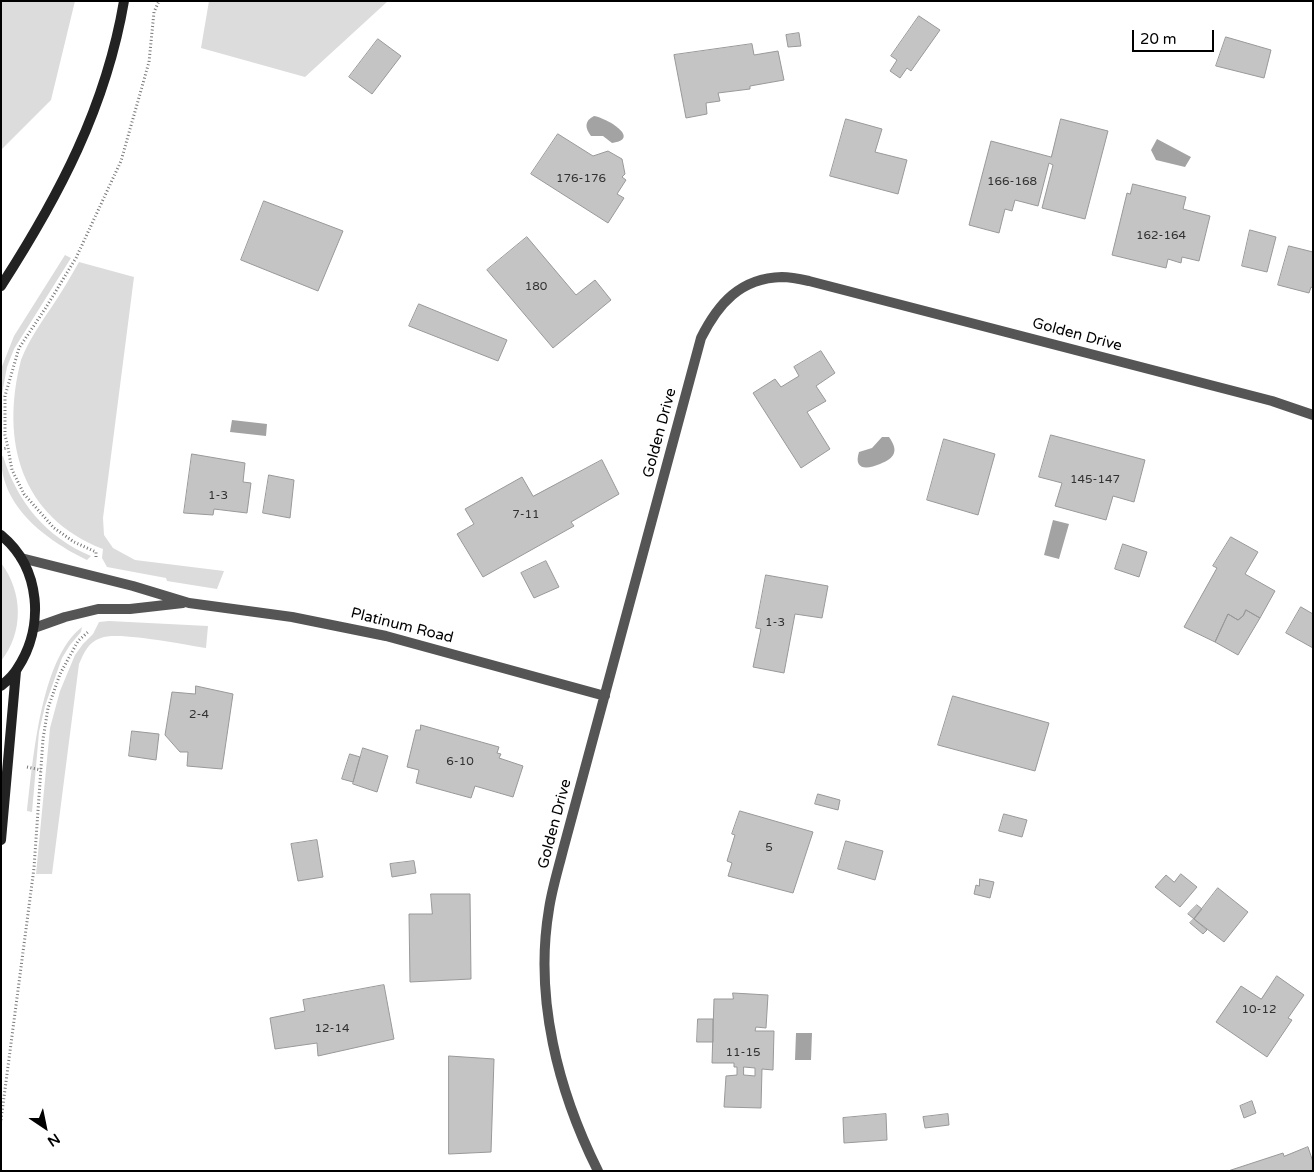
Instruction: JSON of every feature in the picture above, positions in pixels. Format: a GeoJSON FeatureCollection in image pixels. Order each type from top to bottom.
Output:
{"type":"FeatureCollection","features":[{"type":"Feature","properties":{"kind":"main road"},"geometry":{"type":"LineString","coordinates":[[1,286],[55,196],[83,140],[103,87],[124,1]]}},
{"type":"Feature","properties":{"kind":"main road"},"geometry":{"type":"LineString","coordinates":[[1,535],[8,540],[21,558],[31,580],[36,604],[34,628],[28,650],[16,671],[1,686]]}},
{"type":"Feature","properties":{"kind":"main road"},"geometry":{"type":"LineString","coordinates":[[1,840],[16,671]]}},
{"type":"Feature","properties":{"kind":"street","name":"Golden Drive"},"geometry":{"type":"LineString","coordinates":[[598,1171],[570,1106],[556,1061],[547,1011],[544,964],[549,909],[563,850],[701,338],[724,300],[758,281],[781,277],[809,280],[1272,401],[1313,415]]}},
{"type":"Feature","properties":{"kind":"street","name":"Platinum Road"},"geometry":{"type":"LineString","coordinates":[[21,558],[133,586],[189,603],[292,617],[386,636],[605,696]]}},
{"type":"Feature","properties":{"kind":"street","name":"Platinum Road"},"geometry":{"type":"LineString","coordinates":[[34,628],[65,617],[98,609],[189,603]]}},
{"type":"Feature","properties":{"kind":"path"},"geometry":{"type":"LineString","coordinates":[[1,449],[8,448]]}},
{"type":"Feature","properties":{"kind":"shaded area"},"geometry":{"type":"Polygon","coordinates":[[[1,1],[75,1],[51,100],[1,150],[1,1]]]}},
{"type":"Feature","properties":{"kind":"shaded area"},"geometry":{"type":"Polygon","coordinates":[[[209,1],[388,1],[305,77],[201,48],[209,1]]]}},
{"type":"Feature","properties":{"kind":"shaded area"},"geometry":{"type":"Polygon","coordinates":[[[594,116],[613,124],[623,133],[624,137],[620,141],[612,143],[603,136],[591,136],[586,125],[588,120],[594,116]]]}},
{"type":"Feature","properties":{"kind":"shaded area"},"geometry":{"type":"Polygon","coordinates":[[[1157,139],[1191,157],[1185,167],[1156,160],[1151,150],[1157,139]]]}},
{"type":"Feature","properties":{"kind":"shaded area"},"geometry":{"type":"Polygon","coordinates":[[[65,255],[71,258],[14,349],[7,367],[1,399],[1,369],[14,336],[65,255]]]}},
{"type":"Feature","properties":{"kind":"shaded area"},"geometry":{"type":"Polygon","coordinates":[[[79,262],[134,277],[103,518],[104,535],[113,548],[135,560],[224,571],[217,589],[167,581],[166,578],[107,567],[102,558],[103,549],[75,535],[53,518],[35,497],[23,473],[16,447],[13,420],[15,390],[21,360],[34,333],[79,262]]]}},
{"type":"Feature","properties":{"kind":"shaded area"},"geometry":{"type":"Polygon","coordinates":[[[232,420],[267,424],[266,436],[230,432],[232,420]]]}},
{"type":"Feature","properties":{"kind":"shaded area"},"geometry":{"type":"Polygon","coordinates":[[[882,437],[889,437],[894,446],[895,450],[892,457],[875,466],[863,467],[860,465],[858,463],[859,452],[872,448],[882,437]]]}},
{"type":"Feature","properties":{"kind":"shaded area"},"geometry":{"type":"Polygon","coordinates":[[[3,456],[16,488],[35,516],[60,539],[91,556],[87,560],[42,532],[17,506],[3,475],[1,457],[3,456]]]}},
{"type":"Feature","properties":{"kind":"shaded area"},"geometry":{"type":"Polygon","coordinates":[[[1053,520],[1069,524],[1059,559],[1044,555],[1053,520]]]}},
{"type":"Feature","properties":{"kind":"shaded area"},"geometry":{"type":"Polygon","coordinates":[[[1,563],[14,586],[18,612],[14,638],[9,650],[1,661],[1,563]]]}},
{"type":"Feature","properties":{"kind":"shaded area"},"geometry":{"type":"Polygon","coordinates":[[[99,622],[208,626],[206,648],[152,639],[109,636],[93,642],[87,648],[79,664],[52,874],[36,874],[50,728],[60,691],[75,655],[93,634],[99,622]]]}},
{"type":"Feature","properties":{"kind":"shaded area"},"geometry":{"type":"Polygon","coordinates":[[[82,627],[81,632],[62,658],[45,706],[39,732],[32,812],[27,811],[36,740],[48,686],[57,662],[68,642],[82,627]]]}},
{"type":"Feature","properties":{"kind":"shaded area"},"geometry":{"type":"Polygon","coordinates":[[[796,1033],[812,1033],[811,1060],[795,1060],[796,1033]]]}},
{"type":"Feature","properties":{"kind":"building"},"geometry":{"type":"Polygon","coordinates":[[[919,16],[940,30],[911,71],[907,68],[900,78],[890,71],[897,60],[891,56],[919,16]]]}},
{"type":"Feature","properties":{"kind":"building"},"geometry":{"type":"Polygon","coordinates":[[[799,33],[801,46],[788,47],[786,35],[799,33]]]}},
{"type":"Feature","properties":{"kind":"building"},"geometry":{"type":"Polygon","coordinates":[[[1226,37],[1271,50],[1264,78],[1216,66],[1226,37]]]}},
{"type":"Feature","properties":{"kind":"building"},"geometry":{"type":"Polygon","coordinates":[[[378,39],[401,56],[372,94],[349,77],[378,39]]]}},
{"type":"Feature","properties":{"kind":"building"},"geometry":{"type":"Polygon","coordinates":[[[752,44],[754,55],[778,51],[784,80],[750,86],[750,89],[718,93],[720,101],[706,103],[707,114],[686,118],[674,55],[752,44]]]}},
{"type":"Feature","properties":{"kind":"building"},"geometry":{"type":"Polygon","coordinates":[[[846,119],[882,129],[875,152],[907,160],[898,194],[830,176],[846,119]]]}},
{"type":"Feature","properties":{"kind":"building"},"geometry":{"type":"Polygon","coordinates":[[[1061,119],[1108,131],[1085,219],[1042,208],[1053,165],[1049,163],[1038,206],[1015,200],[1012,211],[1005,209],[999,233],[969,225],[991,141],[1051,157],[1061,119]]]}},
{"type":"Feature","properties":{"kind":"building"},"geometry":{"type":"Polygon","coordinates":[[[558,134],[593,156],[608,151],[622,159],[625,174],[622,177],[626,180],[617,194],[624,198],[608,223],[531,174],[558,134]]]}},
{"type":"Feature","properties":{"kind":"building"},"geometry":{"type":"Polygon","coordinates":[[[1133,184],[1186,197],[1183,209],[1210,216],[1199,261],[1182,257],[1181,263],[1168,259],[1166,268],[1112,255],[1127,193],[1130,194],[1133,184]]]}},
{"type":"Feature","properties":{"kind":"building"},"geometry":{"type":"Polygon","coordinates":[[[264,201],[343,231],[318,291],[241,260],[264,201]]]}},
{"type":"Feature","properties":{"kind":"building"},"geometry":{"type":"Polygon","coordinates":[[[1250,230],[1276,237],[1267,272],[1242,266],[1250,230]]]}},
{"type":"Feature","properties":{"kind":"building"},"geometry":{"type":"Polygon","coordinates":[[[527,237],[576,295],[595,280],[611,300],[553,348],[487,270],[527,237]]]}},
{"type":"Feature","properties":{"kind":"building"},"geometry":{"type":"Polygon","coordinates":[[[1289,246],[1313,252],[1313,288],[1311,287],[1309,293],[1278,285],[1289,246]]]}},
{"type":"Feature","properties":{"kind":"building"},"geometry":{"type":"Polygon","coordinates":[[[419,304],[507,340],[498,361],[409,326],[419,304]]]}},
{"type":"Feature","properties":{"kind":"building"},"geometry":{"type":"Polygon","coordinates":[[[821,351],[835,373],[816,386],[826,401],[807,412],[830,449],[801,468],[753,393],[775,379],[781,387],[799,376],[794,367],[821,351]]]}},
{"type":"Feature","properties":{"kind":"building"},"geometry":{"type":"Polygon","coordinates":[[[1051,435],[1145,460],[1134,502],[1113,496],[1106,520],[1055,506],[1062,483],[1039,477],[1051,435]]]}},
{"type":"Feature","properties":{"kind":"building"},"geometry":{"type":"Polygon","coordinates":[[[944,439],[995,454],[978,515],[927,500],[944,439]]]}},
{"type":"Feature","properties":{"kind":"building"},"geometry":{"type":"Polygon","coordinates":[[[192,454],[245,463],[243,482],[251,483],[247,513],[214,509],[213,515],[184,513],[192,454]]]}},
{"type":"Feature","properties":{"kind":"building"},"geometry":{"type":"Polygon","coordinates":[[[602,460],[619,494],[571,522],[574,526],[483,577],[457,534],[474,524],[465,509],[522,477],[533,496],[602,460]]]}},
{"type":"Feature","properties":{"kind":"building"},"geometry":{"type":"Polygon","coordinates":[[[269,475],[294,480],[290,518],[263,513],[269,475]]]}},
{"type":"Feature","properties":{"kind":"building"},"geometry":{"type":"Polygon","coordinates":[[[1231,537],[1258,552],[1245,574],[1275,591],[1260,618],[1246,610],[1238,620],[1228,614],[1215,642],[1184,627],[1217,568],[1213,566],[1231,537]]]}},
{"type":"Feature","properties":{"kind":"building"},"geometry":{"type":"Polygon","coordinates":[[[1123,544],[1147,552],[1139,577],[1115,569],[1123,544]]]}},
{"type":"Feature","properties":{"kind":"building"},"geometry":{"type":"Polygon","coordinates":[[[546,561],[559,587],[534,598],[521,573],[546,561]]]}},
{"type":"Feature","properties":{"kind":"building"},"geometry":{"type":"Polygon","coordinates":[[[766,575],[828,586],[822,618],[795,614],[784,673],[753,667],[761,629],[756,628],[766,575]]]}},
{"type":"Feature","properties":{"kind":"building"},"geometry":{"type":"Polygon","coordinates":[[[1301,607],[1313,614],[1313,648],[1286,633],[1301,607]]]}},
{"type":"Feature","properties":{"kind":"building"},"geometry":{"type":"Polygon","coordinates":[[[1246,610],[1260,618],[1238,655],[1215,642],[1228,614],[1238,620],[1246,610]]]}},
{"type":"Feature","properties":{"kind":"building"},"geometry":{"type":"Polygon","coordinates":[[[196,686],[233,694],[222,769],[187,766],[188,752],[180,752],[165,735],[172,692],[195,694],[196,686]]]}},
{"type":"Feature","properties":{"kind":"building"},"geometry":{"type":"Polygon","coordinates":[[[953,696],[1049,723],[1035,771],[938,745],[953,696]]]}},
{"type":"Feature","properties":{"kind":"building"},"geometry":{"type":"Polygon","coordinates":[[[421,725],[499,747],[497,753],[501,754],[499,758],[523,766],[513,797],[475,786],[471,798],[416,783],[419,770],[407,767],[416,730],[420,730],[421,725]]]}},
{"type":"Feature","properties":{"kind":"building"},"geometry":{"type":"Polygon","coordinates":[[[132,731],[159,734],[156,760],[129,756],[132,731]]]}},
{"type":"Feature","properties":{"kind":"building"},"geometry":{"type":"Polygon","coordinates":[[[363,748],[388,756],[377,792],[353,784],[363,748]]]}},
{"type":"Feature","properties":{"kind":"building"},"geometry":{"type":"Polygon","coordinates":[[[350,754],[360,757],[353,782],[342,779],[350,754]]]}},
{"type":"Feature","properties":{"kind":"building"},"geometry":{"type":"Polygon","coordinates":[[[818,794],[840,800],[838,810],[815,804],[818,794]]]}},
{"type":"Feature","properties":{"kind":"building"},"geometry":{"type":"Polygon","coordinates":[[[740,811],[813,832],[793,893],[728,876],[732,863],[727,861],[735,835],[732,834],[740,811]]]}},
{"type":"Feature","properties":{"kind":"building"},"geometry":{"type":"Polygon","coordinates":[[[1004,814],[1027,820],[1022,837],[999,831],[1004,814]]]}},
{"type":"Feature","properties":{"kind":"building"},"geometry":{"type":"Polygon","coordinates":[[[317,840],[323,877],[298,881],[291,844],[317,840]]]}},
{"type":"Feature","properties":{"kind":"building"},"geometry":{"type":"Polygon","coordinates":[[[846,841],[883,851],[875,880],[838,869],[846,841]]]}},
{"type":"Feature","properties":{"kind":"building"},"geometry":{"type":"Polygon","coordinates":[[[414,861],[416,873],[392,877],[390,864],[414,861]]]}},
{"type":"Feature","properties":{"kind":"building"},"geometry":{"type":"Polygon","coordinates":[[[1181,874],[1197,887],[1180,907],[1155,887],[1166,875],[1174,882],[1181,874]]]}},
{"type":"Feature","properties":{"kind":"building"},"geometry":{"type":"Polygon","coordinates":[[[980,879],[994,882],[990,898],[974,894],[976,885],[979,886],[980,879]]]}},
{"type":"Feature","properties":{"kind":"building"},"geometry":{"type":"Polygon","coordinates":[[[1218,888],[1248,912],[1224,942],[1194,919],[1218,888]]]}},
{"type":"Feature","properties":{"kind":"building"},"geometry":{"type":"Polygon","coordinates":[[[431,894],[470,894],[471,979],[410,982],[409,914],[432,914],[431,894]]]}},
{"type":"Feature","properties":{"kind":"building"},"geometry":{"type":"Polygon","coordinates":[[[1197,905],[1202,909],[1194,919],[1188,914],[1197,905]]]}},
{"type":"Feature","properties":{"kind":"building"},"geometry":{"type":"Polygon","coordinates":[[[1194,919],[1207,930],[1203,934],[1190,923],[1194,919]]]}},
{"type":"Feature","properties":{"kind":"building"},"geometry":{"type":"Polygon","coordinates":[[[1277,976],[1304,995],[1288,1018],[1292,1020],[1267,1057],[1216,1022],[1241,986],[1261,999],[1277,976]]]}},
{"type":"Feature","properties":{"kind":"building"},"geometry":{"type":"Polygon","coordinates":[[[384,985],[394,1039],[318,1056],[317,1043],[275,1049],[270,1018],[305,1011],[303,1000],[384,985]]]}},
{"type":"Feature","properties":{"kind":"building"},"geometry":{"type":"Polygon","coordinates":[[[733,993],[768,995],[766,1028],[756,1027],[755,1031],[774,1031],[773,1070],[762,1069],[761,1108],[724,1107],[726,1076],[737,1075],[737,1067],[734,1067],[734,1063],[712,1063],[714,999],[733,999],[733,993]],[[744,1067],[744,1075],[755,1076],[755,1068],[744,1067]]]}},
{"type":"Feature","properties":{"kind":"building"},"geometry":{"type":"Polygon","coordinates":[[[698,1019],[713,1019],[713,1042],[697,1042],[698,1019]]]}},
{"type":"Feature","properties":{"kind":"building"},"geometry":{"type":"Polygon","coordinates":[[[449,1056],[494,1059],[491,1152],[449,1154],[449,1056]]]}},
{"type":"Feature","properties":{"kind":"building"},"geometry":{"type":"Polygon","coordinates":[[[1252,1101],[1256,1113],[1244,1118],[1240,1106],[1252,1101]]]}},
{"type":"Feature","properties":{"kind":"building"},"geometry":{"type":"Polygon","coordinates":[[[886,1114],[887,1140],[844,1143],[843,1118],[886,1114]]]}},
{"type":"Feature","properties":{"kind":"building"},"geometry":{"type":"Polygon","coordinates":[[[948,1114],[949,1125],[925,1128],[923,1117],[948,1114]]]}},
{"type":"Feature","properties":{"kind":"building"},"geometry":{"type":"Polygon","coordinates":[[[1308,1147],[1313,1162],[1313,1171],[1228,1171],[1283,1153],[1284,1156],[1308,1147]]]}}]}
